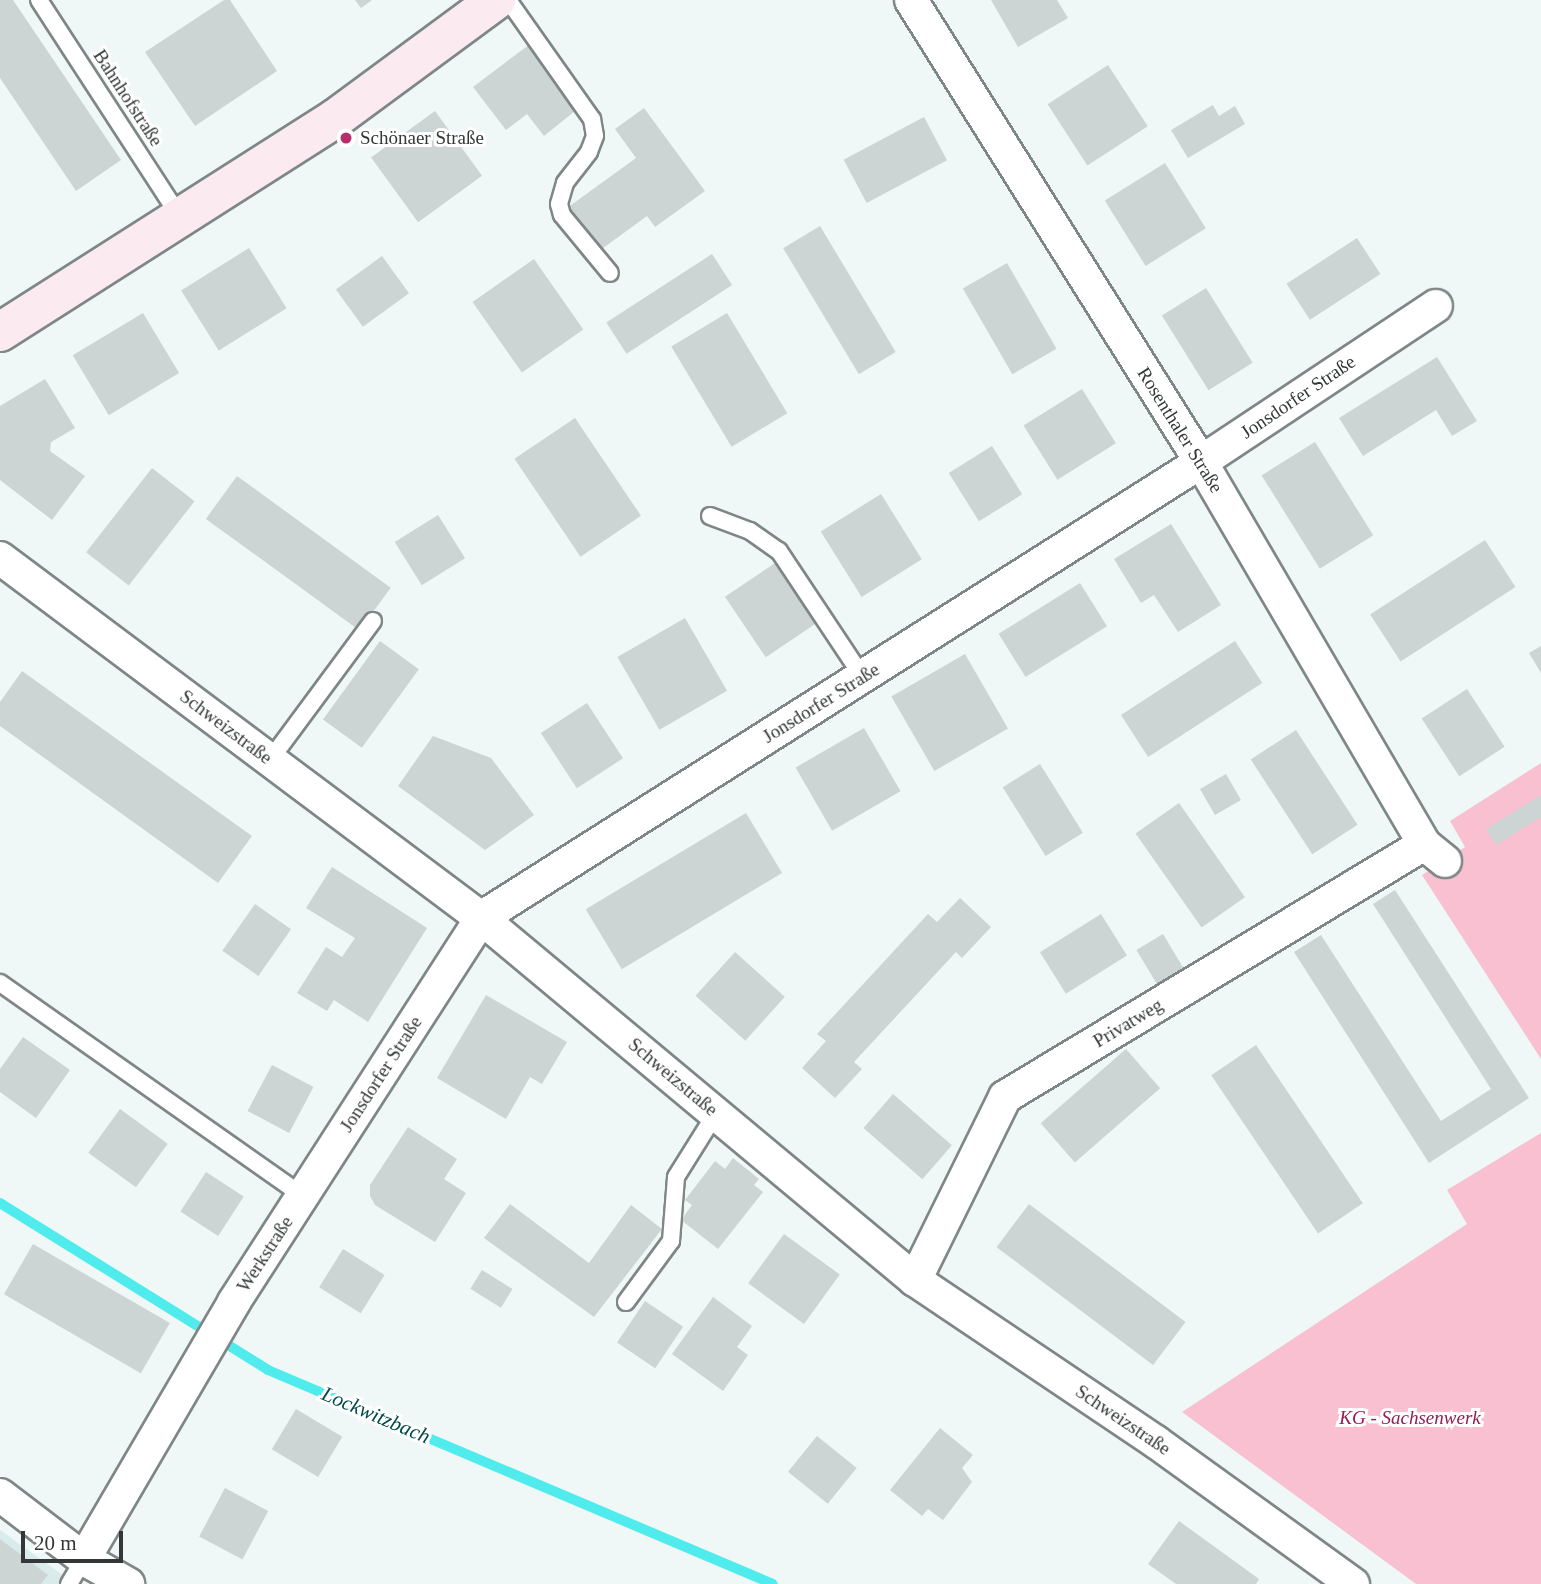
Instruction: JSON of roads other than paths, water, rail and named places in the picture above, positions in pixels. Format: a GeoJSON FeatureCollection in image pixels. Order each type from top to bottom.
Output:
{"type":"FeatureCollection","features":[{"type":"Feature","properties":{"kind":"street"},"geometry":{"type":"LineString","coordinates":[[0,332],[181,219],[335,118],[496,0]]}},
{"type":"Feature","properties":{"kind":"street","name":"Rosenthaler Straße"},"geometry":{"type":"LineString","coordinates":[[911,0],[1201,462],[1435,852]]}},
{"type":"Feature","properties":{"kind":"street","name":"Jonsdorfer Straße"},"geometry":{"type":"LineString","coordinates":[[303,1196],[481,918],[1201,462],[1436,306]]}},
{"type":"Feature","properties":{"kind":"street","name":"Schweizstraße"},"geometry":{"type":"LineString","coordinates":[[0,558],[481,918],[915,1280],[1156,1442],[1353,1584]]}},
{"type":"Feature","properties":{"kind":"street","name":"Privatweg"},"geometry":{"type":"LineString","coordinates":[[915,1280],[1005,1097],[1435,852]]}},
{"type":"Feature","properties":{"kind":"street","name":"Werkstraße"},"geometry":{"type":"LineString","coordinates":[[76,1571],[234,1303],[303,1196]]}},
{"type":"Feature","properties":{"kind":"street"},"geometry":{"type":"LineString","coordinates":[[0,1495],[76,1571],[128,1584]]}},
{"type":"Feature","properties":{"kind":"lane","name":"Bahnhofstraße"},"geometry":{"type":"LineString","coordinates":[[39,0],[181,219]]}},
{"type":"Feature","properties":{"kind":"lane"},"geometry":{"type":"LineString","coordinates":[[508,0],[592,119],[595,136],[589,152],[565,183],[559,204],[562,215],[610,273]]}},
{"type":"Feature","properties":{"kind":"lane"},"geometry":{"type":"LineString","coordinates":[[710,516],[750,531],[779,551],[862,676]]}},
{"type":"Feature","properties":{"kind":"lane"},"geometry":{"type":"LineString","coordinates":[[270,760],[373,621]]}},
{"type":"Feature","properties":{"kind":"lane","name":"Werkstraße"},"geometry":{"type":"LineString","coordinates":[[0,983],[303,1196]]}},
{"type":"Feature","properties":{"kind":"lane"},"geometry":{"type":"LineString","coordinates":[[626,1303],[671,1241],[676,1177],[716,1113]]}},
{"type":"Feature","properties":{"kind":"waterway","name":"Lockwitzbach"},"geometry":{"type":"LineString","coordinates":[[0,1203],[268,1370],[773,1584]]}},
{"type":"Feature","properties":{"kind":"place","name":"Schönaer Straße"},"geometry":{"type":"Point","coordinates":[346,138]}},
{"type":"Feature","properties":{"kind":"park label","name":"KG - Sachsenwerk"},"geometry":{"type":"Point","coordinates":[1410,1418]}}]}
